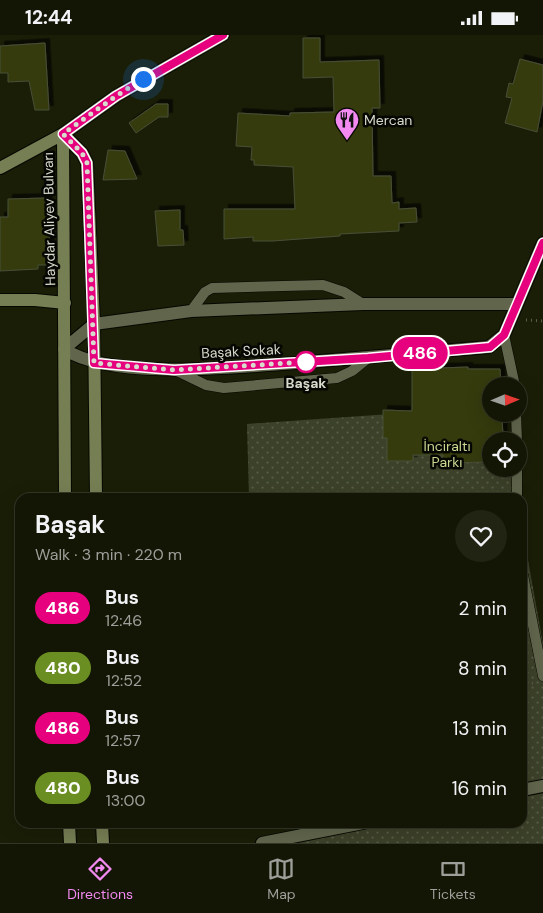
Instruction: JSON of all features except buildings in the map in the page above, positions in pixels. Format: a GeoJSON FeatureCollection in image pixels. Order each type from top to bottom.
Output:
{"type":"FeatureCollection","features":[{"type":"Feature","properties":{"kind":"main road"},"geometry":{"type":"LineString","coordinates":[[0,168],[63,134]]}},
{"type":"Feature","properties":{"kind":"main road","name":"Haydar Aliyev Bulvarı"},"geometry":{"type":"LineString","coordinates":[[63,134],[65,493]]}},
{"type":"Feature","properties":{"kind":"main road","name":"Haydar Aliyev Bulvarı"},"geometry":{"type":"LineString","coordinates":[[63,134],[82,153],[87,163],[94,324],[96,493]]}},
{"type":"Feature","properties":{"kind":"main road"},"geometry":{"type":"LineString","coordinates":[[0,300],[35,300],[65,303]]}},
{"type":"Feature","properties":{"kind":"main road"},"geometry":{"type":"LineString","coordinates":[[70,828],[70,843]]}},
{"type":"Feature","properties":{"kind":"main road"},"geometry":{"type":"LineString","coordinates":[[102,828],[102,843]]}},
{"type":"Feature","properties":{"kind":"street"},"geometry":{"type":"LineString","coordinates":[[63,134],[116,96],[223,35]]}},
{"type":"Feature","properties":{"kind":"street"},"geometry":{"type":"LineString","coordinates":[[504,335],[543,243]]}},
{"type":"Feature","properties":{"kind":"street"},"geometry":{"type":"LineString","coordinates":[[64,349],[94,324],[192,311],[363,304],[517,304]]}},
{"type":"Feature","properties":{"kind":"street","name":"Başak Sokak"},"geometry":{"type":"LineString","coordinates":[[64,349],[94,363],[174,370],[368,358],[490,347],[504,335]]}},
{"type":"Feature","properties":{"kind":"street"},"geometry":{"type":"LineString","coordinates":[[527,789],[543,786]]}},
{"type":"Feature","properties":{"kind":"street"},"geometry":{"type":"LineString","coordinates":[[262,843],[338,828]]}},
{"type":"Feature","properties":{"kind":"lane"},"geometry":{"type":"LineString","coordinates":[[192,311],[205,292],[212,288],[323,285],[344,292],[363,304]]}},
{"type":"Feature","properties":{"kind":"lane"},"geometry":{"type":"LineString","coordinates":[[504,335],[513,377]]}},
{"type":"Feature","properties":{"kind":"lane"},"geometry":{"type":"LineString","coordinates":[[174,370],[206,385],[224,389],[336,378],[352,371],[368,358]]}},
{"type":"Feature","properties":{"kind":"lane"},"geometry":{"type":"LineString","coordinates":[[517,477],[517,493]]}},
{"type":"Feature","properties":{"kind":"lane"},"geometry":{"type":"LineString","coordinates":[[527,595],[543,676]]}},
{"type":"Feature","properties":{"kind":"green space","name":"İnciraltı Parkı"},"geometry":{"type":"Polygon","coordinates":[[[482,408],[482,423],[503,423],[504,432],[482,432],[482,477],[512,477],[515,493],[249,493],[247,424],[482,408]]]}},
{"type":"Feature","properties":{"kind":"green space"},"geometry":{"type":"Polygon","coordinates":[[[527,554],[543,644],[543,843],[290,843],[301,828],[527,828],[527,554]]]}},
{"type":"Feature","properties":{"kind":"bus line","name":"486"},"geometry":{"type":"LineString","coordinates":[[223,35],[116,96],[63,134],[82,153],[87,163],[94,363],[174,370],[368,358],[490,347],[504,335],[543,243]]}},
{"type":"Feature","properties":{"kind":"place","name":"Mercan"},"geometry":{"type":"Point","coordinates":[347,141]}},
{"type":"Feature","properties":{"kind":"place","name":"Başak"},"geometry":{"type":"Point","coordinates":[306,362]}},
{"type":"Feature","properties":{"kind":"route"},"geometry":{"type":"LineString","coordinates":[[143,79],[63,134],[82,153],[87,163],[94,363],[174,370],[306,362]]}}]}
